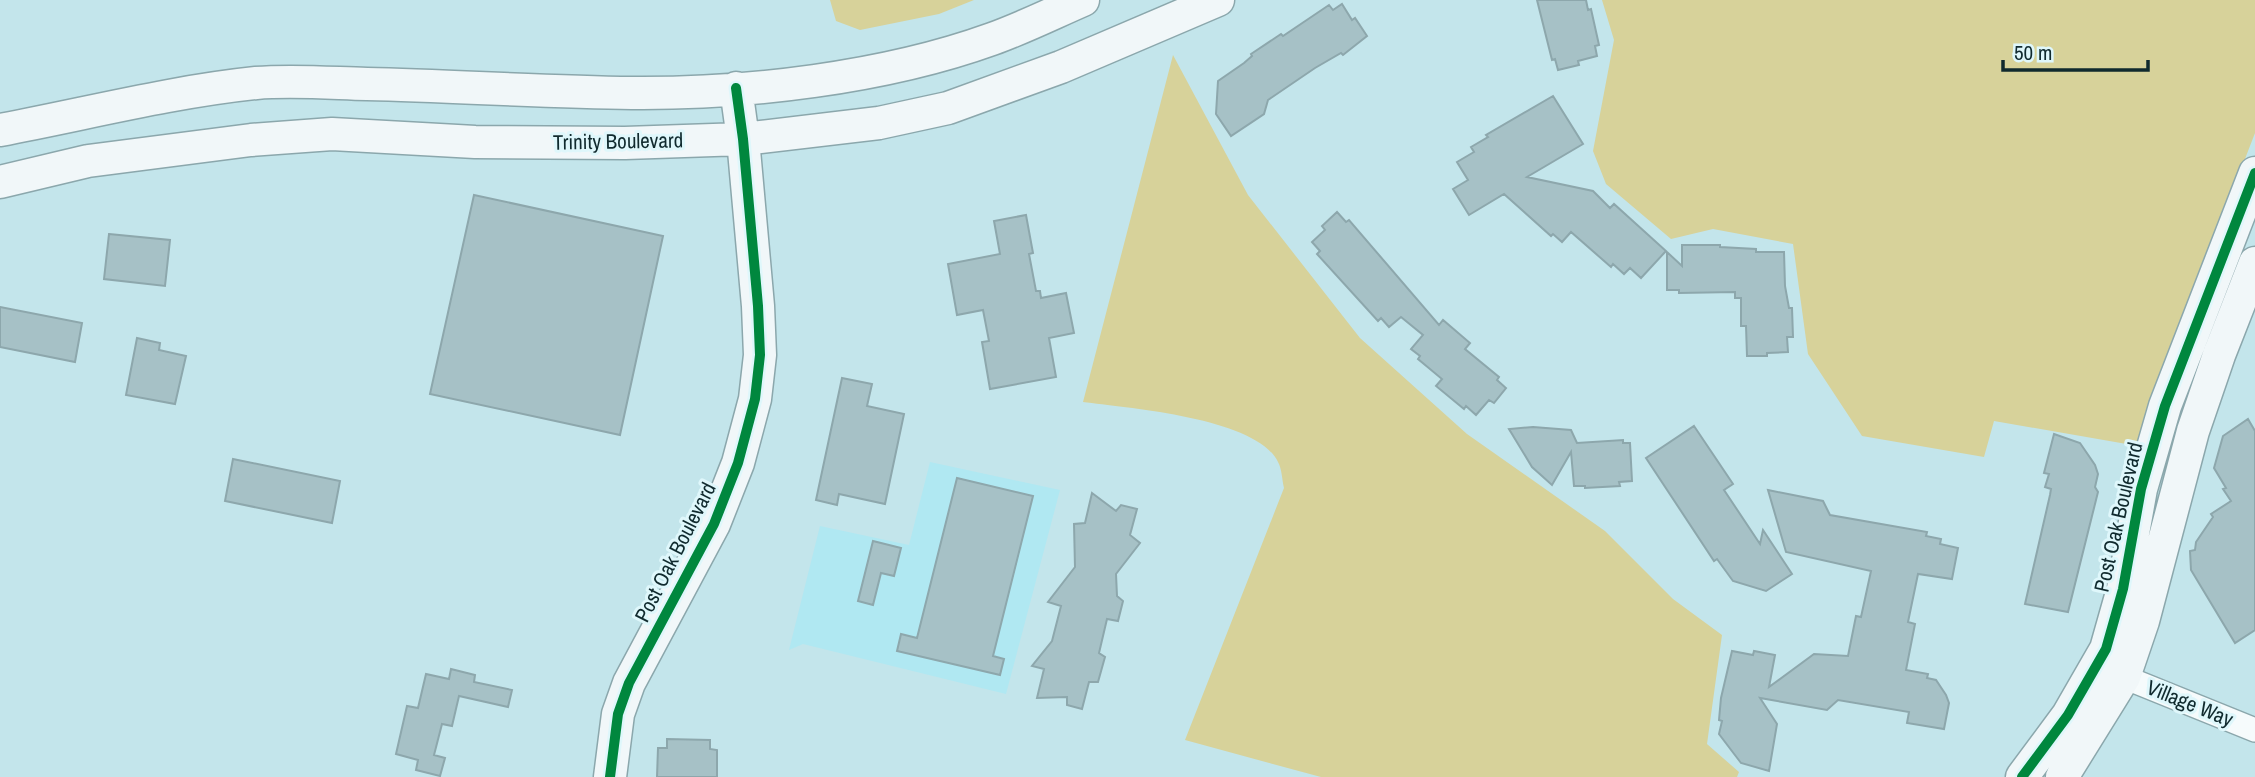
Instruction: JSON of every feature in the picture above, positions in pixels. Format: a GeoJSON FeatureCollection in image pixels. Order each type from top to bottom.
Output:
{"type":"FeatureCollection","features":[{"type":"Feature","properties":{"kind":"main road"},"geometry":{"type":"LineString","coordinates":[[0,130],[257,83],[479,86],[631,93],[699,92],[835,78],[917,61],[992,39],[1083,0]]}},
{"type":"Feature","properties":{"kind":"main road","name":"Trinity Boulevard"},"geometry":{"type":"LineString","coordinates":[[0,182],[88,161],[251,140],[332,134],[489,142],[625,143],[743,139],[879,123],[948,108],[1062,67],[1218,0]]}},
{"type":"Feature","properties":{"kind":"main road","name":"Post Oak Boulevard"},"geometry":{"type":"LineString","coordinates":[[610,777],[618,714],[629,683],[714,524],[738,463],[755,399],[760,355],[758,306],[736,88]]}},
{"type":"Feature","properties":{"kind":"main road","name":"Post Oak Boulevard"},"geometry":{"type":"LineString","coordinates":[[2022,777],[2068,715],[2106,649],[2123,589],[2141,489],[2165,406],[2251,188]]}},
{"type":"Feature","properties":{"kind":"main road"},"geometry":{"type":"LineString","coordinates":[[2062,777],[2124,677],[2143,621],[2193,431],[2255,263]]}},
{"type":"Feature","properties":{"kind":"main road"},"geometry":{"type":"LineString","coordinates":[[2094,668],[2124,677]]}},
{"type":"Feature","properties":{"kind":"street","name":"Village Way"},"geometry":{"type":"LineString","coordinates":[[2124,677],[2255,730]]}},
{"type":"Feature","properties":{"kind":"shaded area"},"geometry":{"type":"Polygon","coordinates":[[[830,0],[974,0],[939,14],[860,30],[836,21],[830,0]]]}},
{"type":"Feature","properties":{"kind":"shaded area"},"geometry":{"type":"Polygon","coordinates":[[[1602,0],[2255,0],[2255,133],[2151,402],[2138,446],[1994,421],[1984,457],[1862,436],[1808,354],[1793,244],[1713,229],[1671,239],[1606,184],[1593,151],[1614,40],[1602,0]]]}},
{"type":"Feature","properties":{"kind":"shaded area"},"geometry":{"type":"Polygon","coordinates":[[[1173,55],[1248,195],[1360,338],[1467,434],[1605,531],[1673,599],[1722,635],[1707,744],[1739,772],[1737,777],[1321,777],[1185,740],[1284,488],[1278,462],[1265,447],[1245,435],[1190,418],[1083,402],[1173,55]]]}},
{"type":"Feature","properties":{"kind":"shaded area"},"geometry":{"type":"Polygon","coordinates":[[[930,462],[1060,490],[1006,694],[803,644],[789,650],[820,526],[909,545],[930,462]]]}},
{"type":"Feature","properties":{"kind":"building"},"geometry":{"type":"Polygon","coordinates":[[[1537,0],[1586,0],[1588,10],[1591,9],[1599,45],[1595,46],[1597,56],[1578,61],[1579,65],[1558,70],[1555,59],[1552,60],[1537,0]]]}},
{"type":"Feature","properties":{"kind":"building"},"geometry":{"type":"Polygon","coordinates":[[[1342,4],[1367,36],[1343,55],[1341,53],[1315,68],[1268,100],[1264,114],[1231,136],[1216,114],[1218,81],[1281,34],[1283,36],[1329,5],[1333,10],[1342,4]]]}},
{"type":"Feature","properties":{"kind":"building"},"geometry":{"type":"Polygon","coordinates":[[[1553,96],[1583,144],[1527,177],[1593,191],[1610,208],[1614,204],[1666,251],[1641,278],[1630,268],[1624,274],[1613,264],[1611,267],[1571,232],[1562,242],[1553,234],[1551,236],[1504,194],[1469,215],[1453,189],[1468,180],[1457,162],[1474,152],[1471,147],[1488,137],[1486,135],[1553,96]]]}},
{"type":"Feature","properties":{"kind":"building"},"geometry":{"type":"Polygon","coordinates":[[[474,195],[663,236],[620,435],[430,394],[474,195]]]}},
{"type":"Feature","properties":{"kind":"building"},"geometry":{"type":"Polygon","coordinates":[[[1337,212],[1346,222],[1349,220],[1439,325],[1443,320],[1470,343],[1465,349],[1499,377],[1497,380],[1506,388],[1494,403],[1489,400],[1476,415],[1466,406],[1464,409],[1436,386],[1442,379],[1418,359],[1420,356],[1411,349],[1423,335],[1401,317],[1389,327],[1381,318],[1378,321],[1317,254],[1320,251],[1312,242],[1325,230],[1322,226],[1337,212]]]}},
{"type":"Feature","properties":{"kind":"building"},"geometry":{"type":"Polygon","coordinates":[[[1026,215],[1033,253],[1029,254],[1036,291],[1040,291],[1041,298],[1066,293],[1074,333],[1049,338],[1056,377],[990,389],[982,342],[989,341],[983,310],[957,315],[948,264],[1000,254],[994,221],[1026,215]]]}},
{"type":"Feature","properties":{"kind":"building"},"geometry":{"type":"Polygon","coordinates":[[[109,234],[170,240],[165,286],[104,279],[109,234]]]}},
{"type":"Feature","properties":{"kind":"building"},"geometry":{"type":"Polygon","coordinates":[[[1682,245],[1720,245],[1756,249],[1756,252],[1784,252],[1785,286],[1789,308],[1792,308],[1793,337],[1787,337],[1788,352],[1747,356],[1746,326],[1741,326],[1741,298],[1735,298],[1735,292],[1679,293],[1679,290],[1667,290],[1667,252],[1682,266],[1682,245]]]}},
{"type":"Feature","properties":{"kind":"building"},"geometry":{"type":"Polygon","coordinates":[[[0,307],[82,323],[75,362],[0,347],[0,307]]]}},
{"type":"Feature","properties":{"kind":"building"},"geometry":{"type":"Polygon","coordinates":[[[137,338],[160,343],[159,350],[186,356],[175,404],[126,395],[137,338]]]}},
{"type":"Feature","properties":{"kind":"building"},"geometry":{"type":"Polygon","coordinates":[[[842,378],[872,384],[867,406],[904,414],[885,504],[839,494],[837,505],[816,500],[842,378]]]}},
{"type":"Feature","properties":{"kind":"building"},"geometry":{"type":"Polygon","coordinates":[[[2248,419],[2255,431],[2255,630],[2235,643],[2191,570],[2190,551],[2195,550],[2196,542],[2213,517],[2211,514],[2231,501],[2214,468],[2223,436],[2248,419]]]}},
{"type":"Feature","properties":{"kind":"building"},"geometry":{"type":"Polygon","coordinates":[[[1694,426],[1733,484],[1724,490],[1760,544],[1763,530],[1792,574],[1766,591],[1733,581],[1717,559],[1714,561],[1646,458],[1694,426]]]}},
{"type":"Feature","properties":{"kind":"building"},"geometry":{"type":"Polygon","coordinates":[[[1533,427],[1571,430],[1577,443],[1623,440],[1623,443],[1630,443],[1632,481],[1619,482],[1620,486],[1574,486],[1571,452],[1552,485],[1532,467],[1509,429],[1533,427]]]}},
{"type":"Feature","properties":{"kind":"building"},"geometry":{"type":"Polygon","coordinates":[[[2054,434],[2080,443],[2098,474],[2095,487],[2098,492],[2068,612],[2025,604],[2050,495],[2051,489],[2045,487],[2049,474],[2044,473],[2054,434]]]}},
{"type":"Feature","properties":{"kind":"building"},"geometry":{"type":"Polygon","coordinates":[[[233,459],[340,481],[332,523],[225,501],[233,459]]]}},
{"type":"Feature","properties":{"kind":"building"},"geometry":{"type":"Polygon","coordinates":[[[957,478],[1033,496],[993,656],[1004,659],[1000,675],[897,651],[901,634],[917,638],[957,478]]]}},
{"type":"Feature","properties":{"kind":"building"},"geometry":{"type":"Polygon","coordinates":[[[1768,490],[1823,501],[1830,515],[1927,532],[1926,536],[1941,539],[1940,544],[1958,548],[1952,579],[1918,574],[1908,622],[1915,624],[1906,670],[1928,674],[1927,678],[1936,680],[1946,695],[1949,703],[1944,729],[1907,723],[1909,712],[1838,700],[1827,710],[1760,698],[1777,724],[1769,771],[1741,763],[1719,734],[1722,721],[1719,720],[1721,698],[1732,651],[1775,655],[1769,687],[1814,654],[1848,656],[1856,616],[1861,617],[1871,571],[1786,552],[1768,490]]]}},
{"type":"Feature","properties":{"kind":"building"},"geometry":{"type":"Polygon","coordinates":[[[1092,493],[1116,511],[1121,505],[1137,509],[1130,535],[1140,543],[1116,574],[1117,596],[1123,601],[1118,621],[1107,619],[1099,653],[1105,657],[1098,682],[1089,682],[1082,709],[1067,705],[1067,697],[1037,698],[1044,669],[1032,666],[1052,641],[1061,606],[1048,602],[1075,567],[1074,524],[1085,523],[1092,493]]]}},
{"type":"Feature","properties":{"kind":"building"},"geometry":{"type":"Polygon","coordinates":[[[873,541],[901,548],[894,576],[881,573],[873,605],[858,601],[873,541]]]}},
{"type":"Feature","properties":{"kind":"building"},"geometry":{"type":"Polygon","coordinates":[[[451,669],[475,675],[474,682],[512,690],[508,707],[459,696],[452,726],[442,724],[434,755],[445,758],[440,776],[416,770],[418,760],[396,754],[407,706],[418,708],[426,674],[449,679],[451,669]]]}},
{"type":"Feature","properties":{"kind":"building"},"geometry":{"type":"Polygon","coordinates":[[[667,739],[710,740],[710,749],[717,750],[717,777],[657,777],[658,748],[667,748],[667,739]]]}},
{"type":"Feature","properties":{"kind":"cycle path"},"geometry":{"type":"LineString","coordinates":[[610,777],[618,714],[629,683],[714,524],[738,463],[755,399],[760,355],[758,306],[736,88]]}},
{"type":"Feature","properties":{"kind":"cycle path"},"geometry":{"type":"LineString","coordinates":[[2022,777],[2068,715],[2106,649],[2123,589],[2141,489],[2165,406],[2255,173]]}}]}
